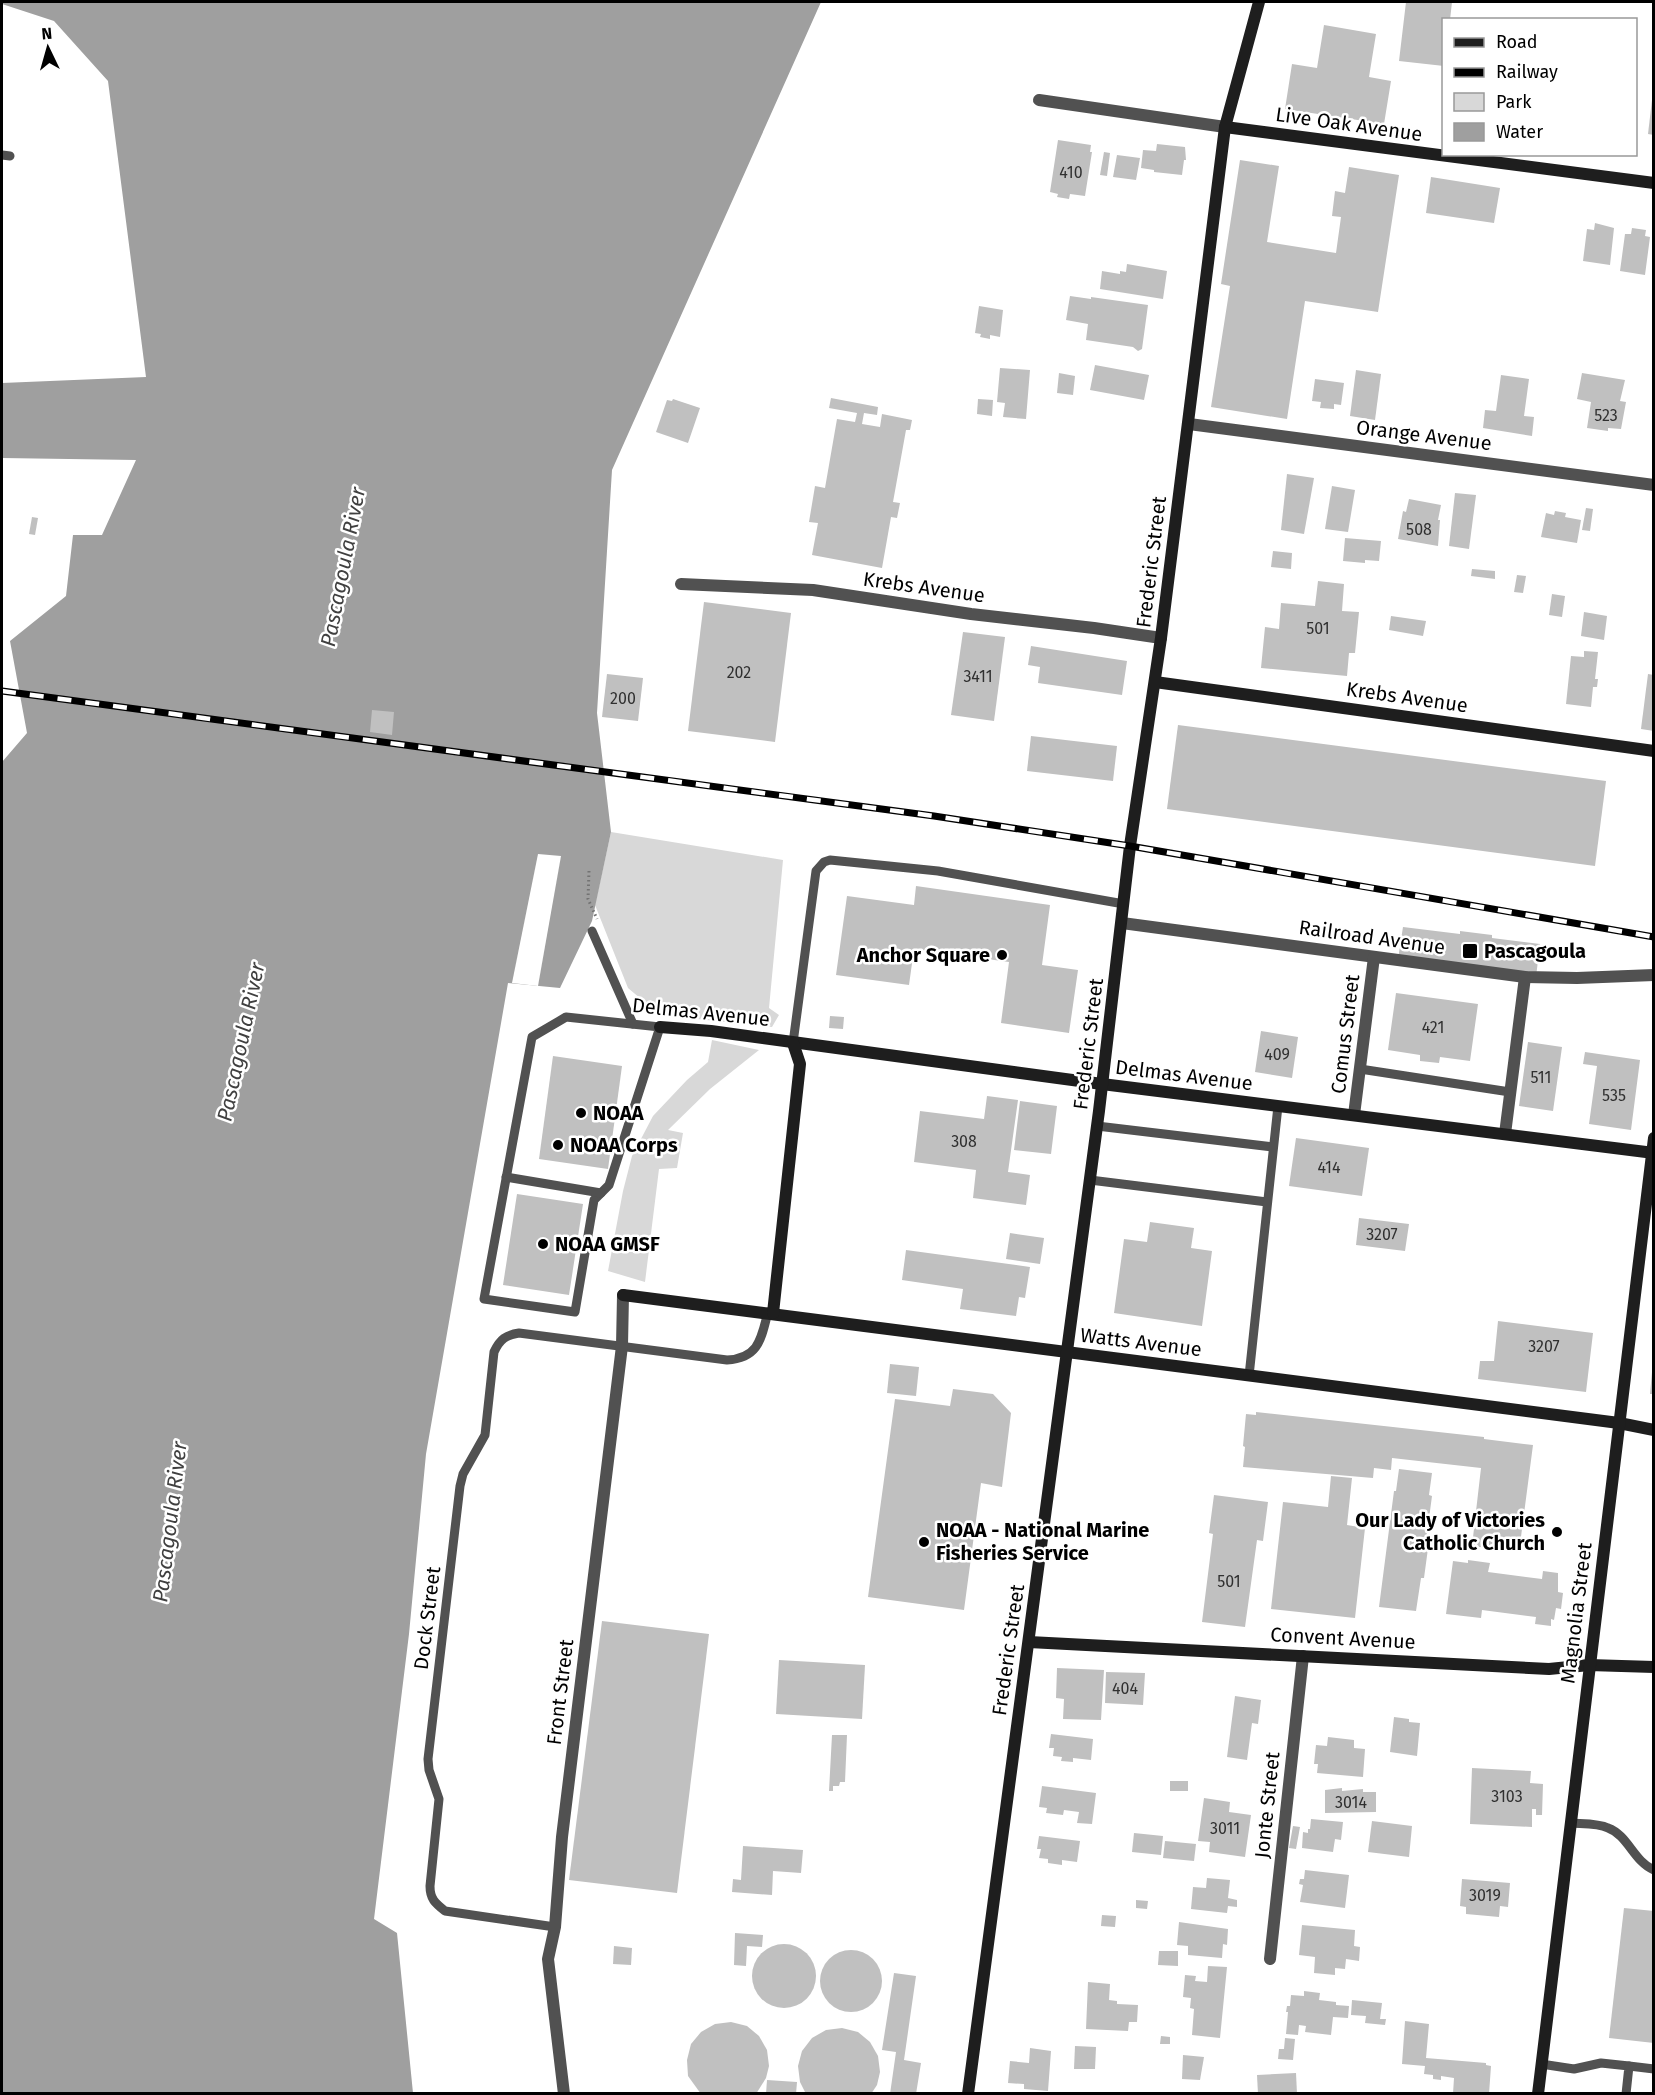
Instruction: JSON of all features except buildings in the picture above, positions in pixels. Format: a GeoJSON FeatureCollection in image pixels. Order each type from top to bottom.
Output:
{"type":"FeatureCollection","features":[{"type":"Feature","properties":{"kind":"street","name":"Frederic Street"},"geometry":{"type":"LineString","coordinates":[[968,2094],[1090,1180],[1130,846],[1155,682],[1189,424],[1225,127],[1259,2]]}},
{"type":"Feature","properties":{"kind":"street","name":"Live Oak Avenue"},"geometry":{"type":"LineString","coordinates":[[1039,100],[1442,155]]}},
{"type":"Feature","properties":{"kind":"street","name":"Live Oak Avenue"},"geometry":{"type":"LineString","coordinates":[[1447,156],[1653,183]]}},
{"type":"Feature","properties":{"kind":"street","name":"Orange Avenue"},"geometry":{"type":"LineString","coordinates":[[1189,424],[1653,485]]}},
{"type":"Feature","properties":{"kind":"street","name":"Krebs Avenue"},"geometry":{"type":"LineString","coordinates":[[681,584],[813,590],[971,614],[1161,638]]}},
{"type":"Feature","properties":{"kind":"street","name":"Krebs Avenue"},"geometry":{"type":"LineString","coordinates":[[1155,682],[1653,751]]}},
{"type":"Feature","properties":{"kind":"street","name":"Railroad Avenue"},"geometry":{"type":"LineString","coordinates":[[1122,923],[1525,977],[1577,978],[1653,975]]}},
{"type":"Feature","properties":{"kind":"street","name":"Comus Street"},"geometry":{"type":"LineString","coordinates":[[1354,1115],[1374,957]]}},
{"type":"Feature","properties":{"kind":"street"},"geometry":{"type":"LineString","coordinates":[[1505,1134],[1525,977]]}},
{"type":"Feature","properties":{"kind":"street","name":"Delmas Avenue"},"geometry":{"type":"LineString","coordinates":[[660,1027],[1652,1153]]}},
{"type":"Feature","properties":{"kind":"street"},"geometry":{"type":"LineString","coordinates":[[770,1313],[800,1064],[793,1043]]}},
{"type":"Feature","properties":{"kind":"street","name":"Magnolia Street"},"geometry":{"type":"LineString","coordinates":[[1538,2094],[1653,1138]]}},
{"type":"Feature","properties":{"kind":"street","name":"Watts Avenue"},"geometry":{"type":"LineString","coordinates":[[623,1295],[1653,1430]]}},
{"type":"Feature","properties":{"kind":"street","name":"Front Street"},"geometry":{"type":"LineString","coordinates":[[564,2094],[564,2076],[556,2035],[548,1959],[555,1927],[562,1837],[622,1346],[623,1295]]}},
{"type":"Feature","properties":{"kind":"street","name":"Convent Avenue"},"geometry":{"type":"LineString","coordinates":[[1029,1642],[1549,1669],[1589,1665],[1653,1667]]}},
{"type":"Feature","properties":{"kind":"street","name":"Jonte Street"},"geometry":{"type":"LineString","coordinates":[[1270,1959],[1303,1656]]}},
{"type":"Feature","properties":{"kind":"lane"},"geometry":{"type":"LineString","coordinates":[[793,1043],[816,871],[824,862],[830,860],[938,871],[1124,904]]}},
{"type":"Feature","properties":{"kind":"lane"},"geometry":{"type":"LineString","coordinates":[[596,930],[633,1024]]}},
{"type":"Feature","properties":{"kind":"lane","name":"Delmas Avenue"},"geometry":{"type":"LineString","coordinates":[[506,1177],[532,1037],[566,1017],[660,1027]]}},
{"type":"Feature","properties":{"kind":"lane"},"geometry":{"type":"LineString","coordinates":[[601,1193],[506,1177],[484,1299],[575,1312],[594,1200],[601,1193],[609,1185],[660,1027]]}},
{"type":"Feature","properties":{"kind":"lane"},"geometry":{"type":"LineString","coordinates":[[1360,1069],[1510,1092]]}},
{"type":"Feature","properties":{"kind":"lane"},"geometry":{"type":"LineString","coordinates":[[1249,1376],[1278,1106]]}},
{"type":"Feature","properties":{"kind":"lane"},"geometry":{"type":"LineString","coordinates":[[1097,1126],[1273,1147]]}},
{"type":"Feature","properties":{"kind":"lane"},"geometry":{"type":"LineString","coordinates":[[1090,1180],[1267,1202]]}},
{"type":"Feature","properties":{"kind":"lane"},"geometry":{"type":"LineString","coordinates":[[622,1346],[727,1360],[739,1359],[752,1352],[760,1343],[770,1313]]}},
{"type":"Feature","properties":{"kind":"lane","name":"Dock Street"},"geometry":{"type":"LineString","coordinates":[[555,1927],[445,1911],[434,1903],[430,1896],[429,1886],[439,1799],[429,1770],[428,1759],[460,1486],[463,1474],[485,1435],[495,1352],[499,1341],[508,1335],[519,1333],[622,1346]]}},
{"type":"Feature","properties":{"kind":"lane"},"geometry":{"type":"LineString","coordinates":[[1570,1823],[1609,1828],[1620,1836],[1646,1867],[1653,1870]]}},
{"type":"Feature","properties":{"kind":"lane"},"geometry":{"type":"LineString","coordinates":[[1541,2064],[1574,2069],[1601,2063],[1653,2069]]}},
{"type":"Feature","properties":{"kind":"lane"},"geometry":{"type":"LineString","coordinates":[[1626,2094],[1629,2066]]}},
{"type":"Feature","properties":{"kind":"path"},"geometry":{"type":"LineString","coordinates":[[589,871],[588,899],[596,930]]}},
{"type":"Feature","properties":{"kind":"green space"},"geometry":{"type":"Polygon","coordinates":[[[611,832],[783,860],[769,1008],[779,1015],[772,1027],[660,1015],[628,988],[595,905],[611,832]]]}},
{"type":"Feature","properties":{"kind":"green space"},"geometry":{"type":"Polygon","coordinates":[[[712,1040],[759,1050],[710,1089],[668,1130],[683,1133],[677,1168],[659,1169],[645,1282],[608,1271],[632,1156],[653,1116],[687,1080],[708,1062],[712,1040]]]}},
{"type":"Feature","properties":{"kind":"water","name":"Pascagoula River"},"geometry":{"type":"Polygon","coordinates":[[[2,2],[821,2],[612,470],[597,713],[611,832],[592,921],[560,988],[508,983],[426,1454],[409,1634],[374,1919],[397,1933],[413,2093],[2,2093],[2,762],[27,733],[10,641],[66,596],[73,535],[102,535],[136,460],[2,458],[2,383],[146,377],[108,81],[54,21],[2,4],[2,2]]]}},
{"type":"Feature","properties":{"kind":"pier"},"geometry":{"type":"Polygon","coordinates":[[[538,854],[561,856],[538,986],[512,983],[538,854]]]}},
{"type":"Feature","properties":{"kind":"railway"},"geometry":{"type":"LineString","coordinates":[[2,691],[934,816],[1130,846],[1654,937]]}},
{"type":"Feature","properties":{"kind":"place","name":"Pascagoula"},"geometry":{"type":"Point","coordinates":[1470,951]}},
{"type":"Feature","properties":{"kind":"place","name":"Anchor Square"},"geometry":{"type":"Point","coordinates":[1002,955]}},
{"type":"Feature","properties":{"kind":"place","name":"NOAA"},"geometry":{"type":"Point","coordinates":[581,1113]}},
{"type":"Feature","properties":{"kind":"place","name":"NOAA Corps"},"geometry":{"type":"Point","coordinates":[558,1145]}},
{"type":"Feature","properties":{"kind":"place","name":"NOAA GMSF"},"geometry":{"type":"Point","coordinates":[543,1244]}},
{"type":"Feature","properties":{"kind":"place","name":"Our Lady of Victories Catholic Church"},"geometry":{"type":"Point","coordinates":[1557,1532]}},
{"type":"Feature","properties":{"kind":"place","name":"NOAA - National Marine Fisheries Service"},"geometry":{"type":"Point","coordinates":[924,1542]}}]}
